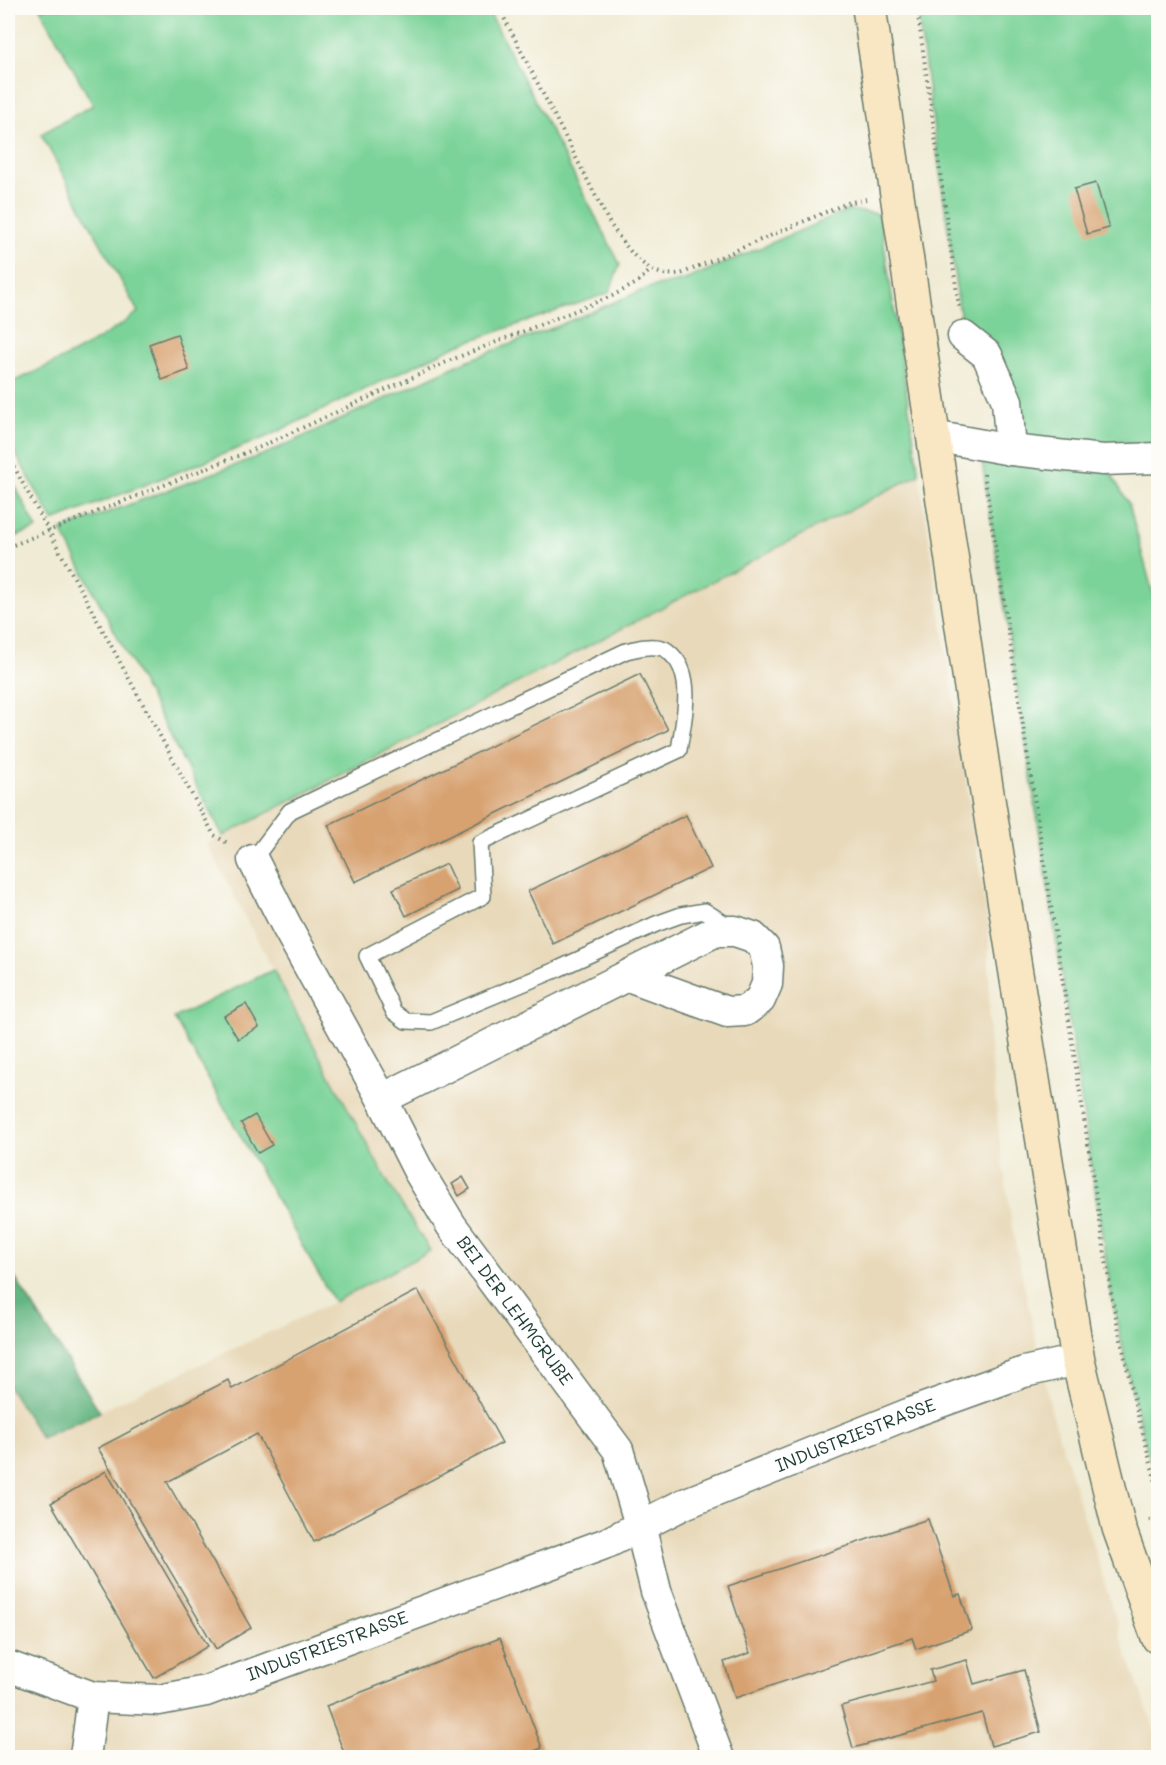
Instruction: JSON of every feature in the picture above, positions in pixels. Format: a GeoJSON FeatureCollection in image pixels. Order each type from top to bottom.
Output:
{"type":"FeatureCollection","features":[{"type":"Feature","properties":{"kind":"street"},"geometry":{"type":"LineString","coordinates":[[869,8],[986,786],[1078,1360],[1119,1528],[1158,1637]]}},
{"type":"Feature","properties":{"kind":"street"},"geometry":{"type":"LineString","coordinates":[[963,336],[987,355],[1007,401],[1011,450]]}},
{"type":"Feature","properties":{"kind":"street"},"geometry":{"type":"LineString","coordinates":[[933,436],[1011,450],[1103,460],[1158,458]]}},
{"type":"Feature","properties":{"kind":"street","name":"BEI DER LEHMGRUBE"},"geometry":{"type":"LineString","coordinates":[[253,860],[419,1172],[451,1225],[618,1450],[640,1525]]}},
{"type":"Feature","properties":{"kind":"street"},"geometry":{"type":"LineString","coordinates":[[382,1099],[716,931],[735,931],[753,938],[764,948],[768,966],[767,984],[760,999],[745,1011],[727,1012],[628,976]]}},
{"type":"Feature","properties":{"kind":"street","name":"INDUSTRIESTRASSE"},"geometry":{"type":"LineString","coordinates":[[8,1666],[93,1697],[159,1700],[206,1691],[607,1543],[684,1504],[913,1412],[1024,1372],[1078,1360]]}},
{"type":"Feature","properties":{"kind":"street"},"geometry":{"type":"LineString","coordinates":[[640,1525],[656,1591],[720,1758]]}},
{"type":"Feature","properties":{"kind":"street"},"geometry":{"type":"LineString","coordinates":[[84,1758],[93,1697]]}},
{"type":"Feature","properties":{"kind":"lane"},"geometry":{"type":"LineString","coordinates":[[253,860],[290,811],[626,651],[648,646],[665,648],[676,659],[686,678],[685,713],[679,750],[480,843],[483,896],[367,956],[394,1012],[406,1021],[430,1022],[681,915],[705,911],[735,931]]}},
{"type":"Feature","properties":{"kind":"path"},"geometry":{"type":"LineString","coordinates":[[499,8],[610,224],[632,254],[651,270],[666,274],[683,273],[847,203],[896,191]]}},
{"type":"Feature","properties":{"kind":"path"},"geometry":{"type":"LineString","coordinates":[[917,8],[963,336]]}},
{"type":"Feature","properties":{"kind":"path"},"geometry":{"type":"LineString","coordinates":[[8,547],[260,447],[451,360],[612,296],[635,284],[651,270]]}},
{"type":"Feature","properties":{"kind":"path"},"geometry":{"type":"LineString","coordinates":[[979,443],[1112,1299],[1135,1404],[1158,1490]]}},
{"type":"Feature","properties":{"kind":"path"},"geometry":{"type":"LineString","coordinates":[[8,456],[214,835],[253,860]]}},
{"type":"Feature","properties":{"kind":"shaded area"},"geometry":{"type":"Polygon","coordinates":[[[919,474],[989,930],[989,1037],[1012,1228],[1052,1414],[1126,1652],[1158,1739],[1158,1757],[8,1757],[8,1386],[42,1438],[334,1302],[429,1251],[387,1181],[207,844],[919,474]]]}},
{"type":"Feature","properties":{"kind":"green space"},"geometry":{"type":"Polygon","coordinates":[[[40,8],[189,8],[207,11],[209,8],[487,8],[620,264],[609,293],[455,346],[264,438],[53,521],[8,440],[8,384],[92,343],[138,312],[41,134],[93,105],[40,8]]]}},
{"type":"Feature","properties":{"kind":"green space"},"geometry":{"type":"Polygon","coordinates":[[[917,8],[1158,8],[1158,450],[1021,443],[963,336],[917,8]]]}},
{"type":"Feature","properties":{"kind":"green space"},"geometry":{"type":"Polygon","coordinates":[[[848,210],[878,214],[881,224],[919,474],[223,836],[61,530],[270,452],[464,362],[648,288],[685,280],[848,210]]]}},
{"type":"Feature","properties":{"kind":"green space"},"geometry":{"type":"Polygon","coordinates":[[[979,443],[1103,460],[1129,504],[1158,613],[1158,1490],[1135,1404],[1112,1299],[979,443]]]}},
{"type":"Feature","properties":{"kind":"green space"},"geometry":{"type":"Polygon","coordinates":[[[8,472],[37,529],[8,539],[8,472]]]}},
{"type":"Feature","properties":{"kind":"green space"},"geometry":{"type":"Polygon","coordinates":[[[273,970],[387,1181],[430,1251],[334,1302],[174,1018],[273,970]]]}},
{"type":"Feature","properties":{"kind":"green space"},"geometry":{"type":"Polygon","coordinates":[[[8,1267],[100,1412],[41,1438],[8,1386],[8,1267]]]}},
{"type":"Feature","properties":{"kind":"building"},"geometry":{"type":"Polygon","coordinates":[[[1096,183],[1109,228],[1087,234],[1074,189],[1096,183]]]}},
{"type":"Feature","properties":{"kind":"building"},"geometry":{"type":"Polygon","coordinates":[[[177,334],[189,370],[162,380],[149,344],[177,334]]]}},
{"type":"Feature","properties":{"kind":"building"},"geometry":{"type":"Polygon","coordinates":[[[640,674],[668,730],[355,882],[328,825],[640,674]]]}},
{"type":"Feature","properties":{"kind":"building"},"geometry":{"type":"Polygon","coordinates":[[[686,815],[711,868],[553,944],[528,891],[686,815]]]}},
{"type":"Feature","properties":{"kind":"building"},"geometry":{"type":"Polygon","coordinates":[[[446,864],[458,890],[406,916],[393,889],[446,864]]]}},
{"type":"Feature","properties":{"kind":"building"},"geometry":{"type":"Polygon","coordinates":[[[246,1004],[259,1027],[238,1039],[224,1016],[246,1004]]]}},
{"type":"Feature","properties":{"kind":"building"},"geometry":{"type":"Polygon","coordinates":[[[255,1115],[272,1145],[258,1153],[241,1123],[255,1115]]]}},
{"type":"Feature","properties":{"kind":"building"},"geometry":{"type":"Polygon","coordinates":[[[463,1177],[470,1189],[459,1196],[452,1184],[463,1177]]]}},
{"type":"Feature","properties":{"kind":"building"},"geometry":{"type":"Polygon","coordinates":[[[418,1290],[502,1443],[314,1542],[257,1434],[167,1482],[251,1628],[216,1649],[98,1448],[228,1380],[232,1389],[418,1290]]]}},
{"type":"Feature","properties":{"kind":"building"},"geometry":{"type":"Polygon","coordinates":[[[106,1471],[208,1646],[154,1678],[51,1503],[106,1471]]]}},
{"type":"Feature","properties":{"kind":"building"},"geometry":{"type":"Polygon","coordinates":[[[928,1519],[954,1596],[960,1594],[972,1630],[916,1649],[912,1638],[735,1698],[724,1662],[750,1653],[728,1586],[928,1519]]]}},
{"type":"Feature","properties":{"kind":"building"},"geometry":{"type":"Polygon","coordinates":[[[500,1638],[542,1748],[518,1758],[346,1758],[326,1706],[500,1638]]]}},
{"type":"Feature","properties":{"kind":"building"},"geometry":{"type":"Polygon","coordinates":[[[967,1660],[974,1684],[1024,1670],[1041,1732],[991,1746],[982,1713],[853,1748],[841,1706],[933,1681],[930,1670],[967,1660]]]}}]}
